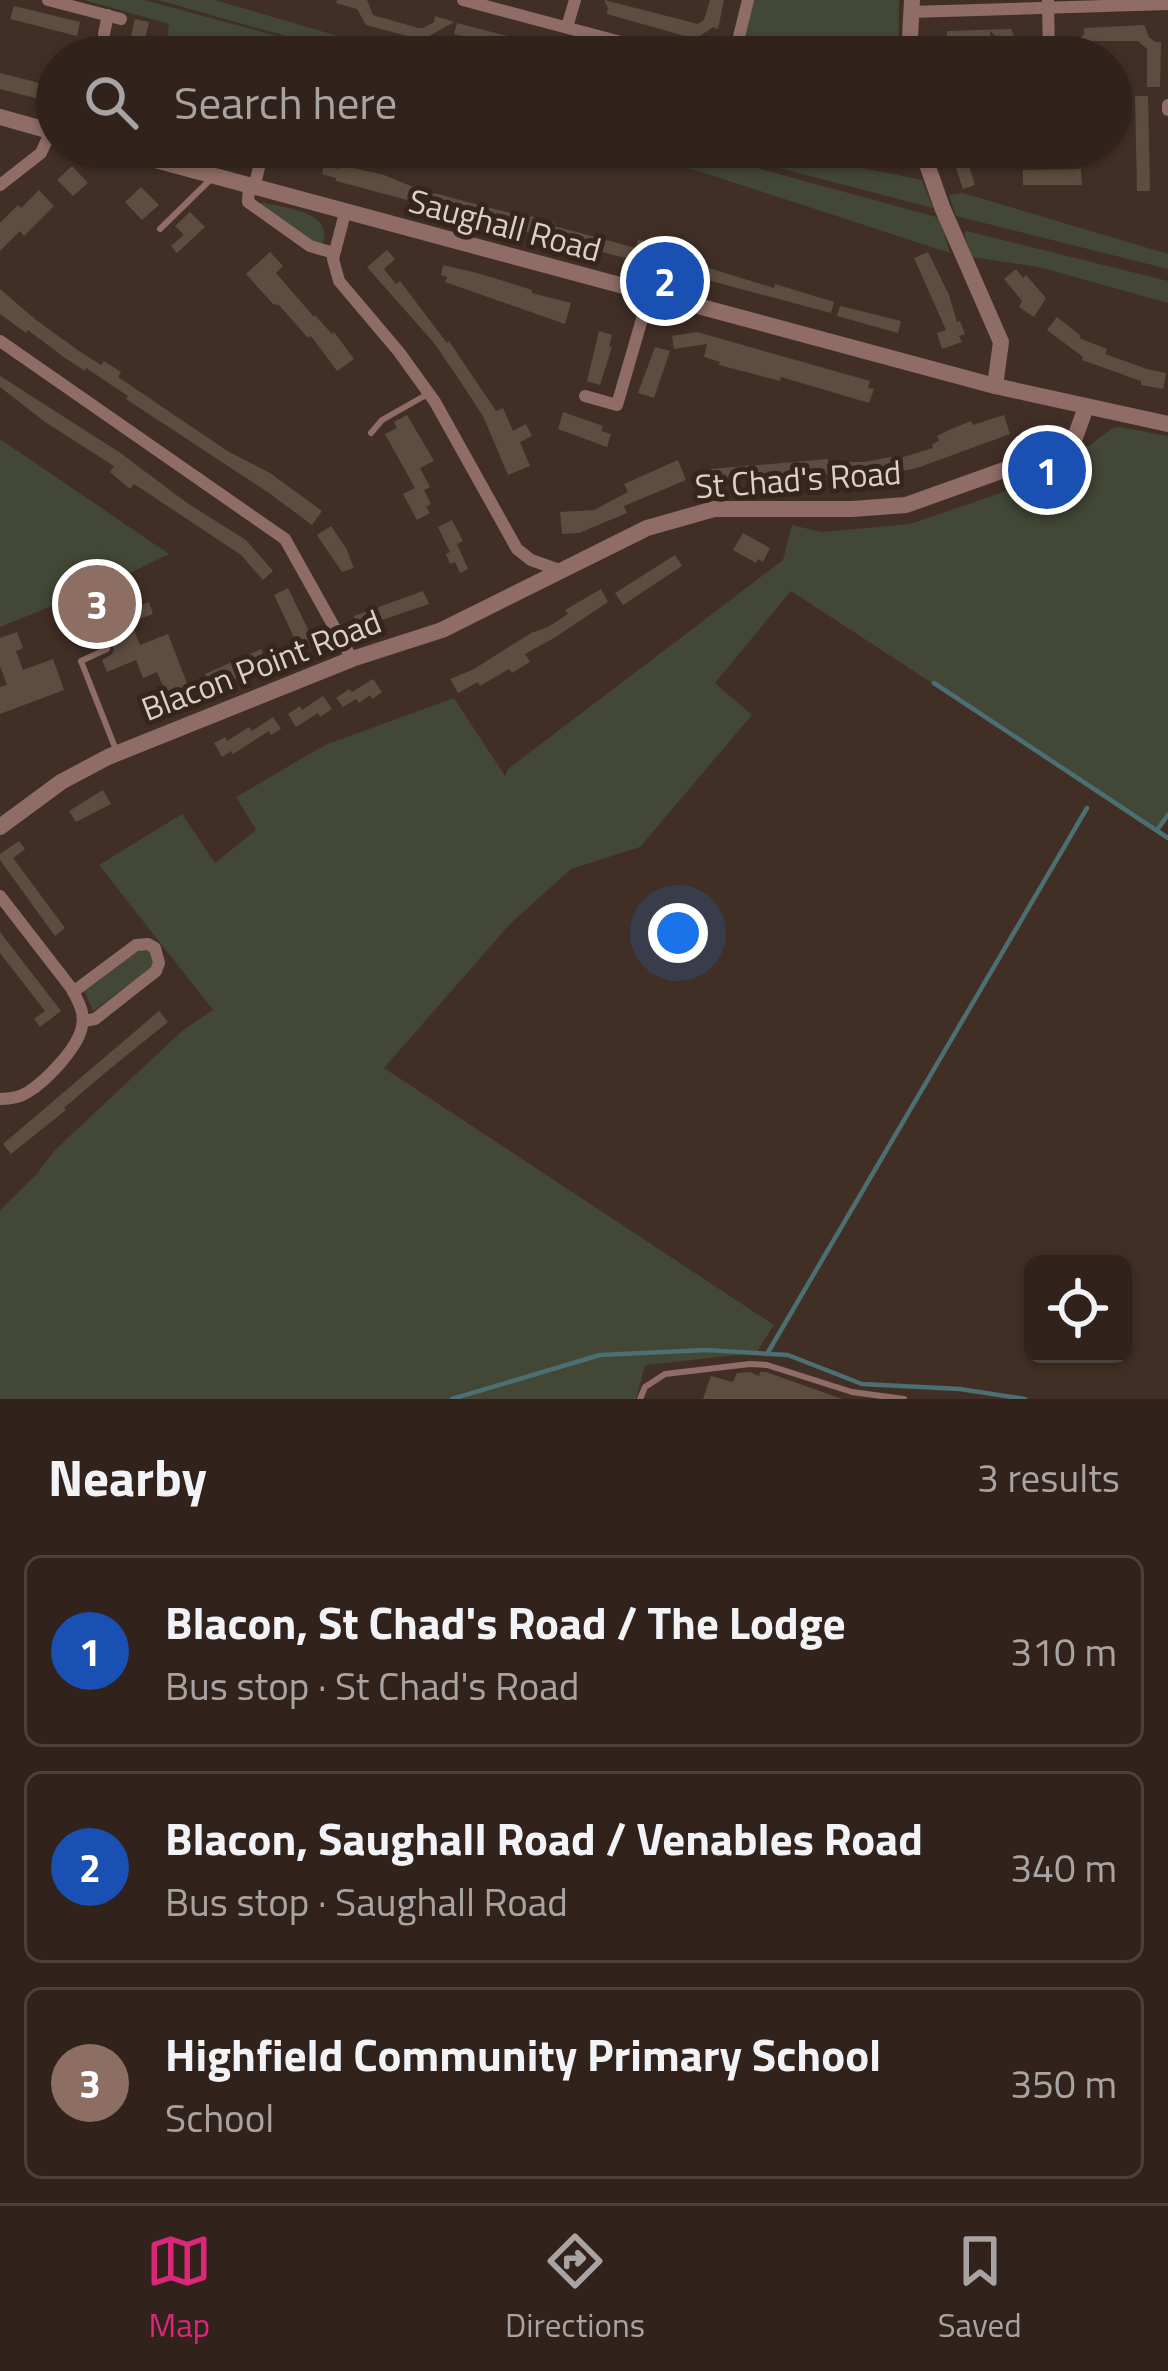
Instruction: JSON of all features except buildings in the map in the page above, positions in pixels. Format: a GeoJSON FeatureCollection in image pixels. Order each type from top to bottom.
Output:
{"type":"FeatureCollection","features":[{"type":"Feature","properties":{"kind":"street"},"geometry":{"type":"LineString","coordinates":[[48,0],[114,17],[104,34]]}},
{"type":"Feature","properties":{"kind":"street"},"geometry":{"type":"LineString","coordinates":[[463,0],[600,36]]}},
{"type":"Feature","properties":{"kind":"street"},"geometry":{"type":"LineString","coordinates":[[567,27],[575,0]]}},
{"type":"Feature","properties":{"kind":"street"},"geometry":{"type":"LineString","coordinates":[[739,36],[748,0]]}},
{"type":"Feature","properties":{"kind":"street"},"geometry":{"type":"LineString","coordinates":[[1048,3],[1049,36]]}},
{"type":"Feature","properties":{"kind":"street"},"geometry":{"type":"LineString","coordinates":[[910,36],[911,6],[1168,4]]}},
{"type":"Feature","properties":{"kind":"street"},"geometry":{"type":"LineString","coordinates":[[0,117],[36,127]]}},
{"type":"Feature","properties":{"kind":"street"},"geometry":{"type":"LineString","coordinates":[[0,185],[36,157]]}},
{"type":"Feature","properties":{"kind":"street","name":"Saughall Road"},"geometry":{"type":"LineString","coordinates":[[182,168],[995,386],[1168,424]]}},
{"type":"Feature","properties":{"kind":"street"},"geometry":{"type":"LineString","coordinates":[[258,168],[248,202],[310,246],[334,253]]}},
{"type":"Feature","properties":{"kind":"street"},"geometry":{"type":"LineString","coordinates":[[928,168],[1001,342],[995,386]]}},
{"type":"Feature","properties":{"kind":"street"},"geometry":{"type":"LineString","coordinates":[[345,213],[333,260],[339,281],[429,393],[517,549],[558,574]]}},
{"type":"Feature","properties":{"kind":"street"},"geometry":{"type":"LineString","coordinates":[[585,395],[616,405],[649,295]]}},
{"type":"Feature","properties":{"kind":"street"},"geometry":{"type":"LineString","coordinates":[[0,340],[285,539],[352,659]]}},
{"type":"Feature","properties":{"kind":"street","name":"St Chad's Road"},"geometry":{"type":"LineString","coordinates":[[558,574],[646,528],[713,509],[906,505],[1055,452],[1073,442],[1086,407]]}},
{"type":"Feature","properties":{"kind":"street","name":"Blacon Point Road"},"geometry":{"type":"LineString","coordinates":[[0,827],[61,782],[118,753],[352,659],[442,630],[558,574]]}},
{"type":"Feature","properties":{"kind":"street"},"geometry":{"type":"LineString","coordinates":[[0,896],[74,992],[84,1021],[72,1050],[30,1091],[0,1099]]}},
{"type":"Feature","properties":{"kind":"street"},"geometry":{"type":"LineString","coordinates":[[74,992],[136,945],[155,948],[156,971],[95,1019],[84,1021]]}},
{"type":"Feature","properties":{"kind":"lane"},"geometry":{"type":"LineString","coordinates":[[160,229],[214,177]]}},
{"type":"Feature","properties":{"kind":"lane"},"geometry":{"type":"LineString","coordinates":[[371,433],[382,420],[429,393]]}},
{"type":"Feature","properties":{"kind":"lane"},"geometry":{"type":"LineString","coordinates":[[86,598],[107,650],[81,661],[118,753]]}},
{"type":"Feature","properties":{"kind":"lane"},"geometry":{"type":"LineString","coordinates":[[640,1399],[645,1387],[665,1374],[750,1364],[852,1392],[904,1399]]}},
{"type":"Feature","properties":{"kind":"green space"},"geometry":{"type":"Polygon","coordinates":[[[84,0],[144,0],[277,36],[168,36],[169,24],[84,0]]]}},
{"type":"Feature","properties":{"kind":"green space"},"geometry":{"type":"Polygon","coordinates":[[[158,0],[215,0],[338,36],[286,36],[158,0]]]}},
{"type":"Feature","properties":{"kind":"green space"},"geometry":{"type":"Polygon","coordinates":[[[753,0],[899,0],[898,36],[744,36],[753,0]]]}},
{"type":"Feature","properties":{"kind":"green space"},"geometry":{"type":"Polygon","coordinates":[[[686,168],[756,168],[940,218],[950,253],[686,168]]]}},
{"type":"Feature","properties":{"kind":"green space"},"geometry":{"type":"Polygon","coordinates":[[[780,168],[862,168],[922,180],[933,208],[780,168]]]}},
{"type":"Feature","properties":{"kind":"green space"},"geometry":{"type":"Polygon","coordinates":[[[963,193],[1168,254],[1168,269],[956,216],[949,195],[963,193]]]}},
{"type":"Feature","properties":{"kind":"green space"},"geometry":{"type":"Polygon","coordinates":[[[261,205],[316,219],[324,236],[321,248],[261,205]]]}},
{"type":"Feature","properties":{"kind":"green space"},"geometry":{"type":"Polygon","coordinates":[[[967,231],[1168,281],[1168,303],[1039,267],[972,257],[967,231]]]}},
{"type":"Feature","properties":{"kind":"green space"},"geometry":{"type":"Polygon","coordinates":[[[1120,427],[1168,436],[1168,815],[1157,830],[791,591],[715,683],[752,715],[640,847],[571,869],[510,924],[384,1068],[774,1325],[756,1353],[645,1365],[636,1399],[0,1399],[0,1210],[55,1150],[182,1031],[213,1010],[99,865],[182,814],[215,863],[256,830],[236,797],[325,745],[454,698],[505,776],[508,769],[783,560],[792,525],[821,532],[910,524],[1062,472],[1061,466],[1120,427]]]}},
{"type":"Feature","properties":{"kind":"green space"},"geometry":{"type":"Polygon","coordinates":[[[0,439],[169,554],[122,577],[138,606],[131,608],[125,592],[118,620],[106,611],[60,624],[52,606],[0,627],[0,439]]]}},
{"type":"Feature","properties":{"kind":"green space"},"geometry":{"type":"Polygon","coordinates":[[[139,950],[150,950],[153,967],[93,1011],[84,991],[139,950]]]}},
{"type":"Feature","properties":{"kind":"waterway"},"geometry":{"type":"LineString","coordinates":[[934,683],[1168,838]]}},
{"type":"Feature","properties":{"kind":"waterway"},"geometry":{"type":"LineString","coordinates":[[767,1354],[1087,808]]}},
{"type":"Feature","properties":{"kind":"waterway"},"geometry":{"type":"LineString","coordinates":[[1157,830],[1168,815]]}},
{"type":"Feature","properties":{"kind":"waterway"},"geometry":{"type":"LineString","coordinates":[[452,1399],[600,1355],[706,1350],[788,1355],[862,1384],[960,1389],[1025,1399]]}},
{"type":"Feature","properties":{"kind":"place","name":"Blacon, Saughall Road / Venables Road"},"geometry":{"type":"Point","coordinates":[665,281]}},
{"type":"Feature","properties":{"kind":"place","name":"Blacon, St Chad's Road / The Lodge"},"geometry":{"type":"Point","coordinates":[1047,470]}},
{"type":"Feature","properties":{"kind":"place","name":"Highfield Community Primary School"},"geometry":{"type":"Point","coordinates":[97,604]}}]}
